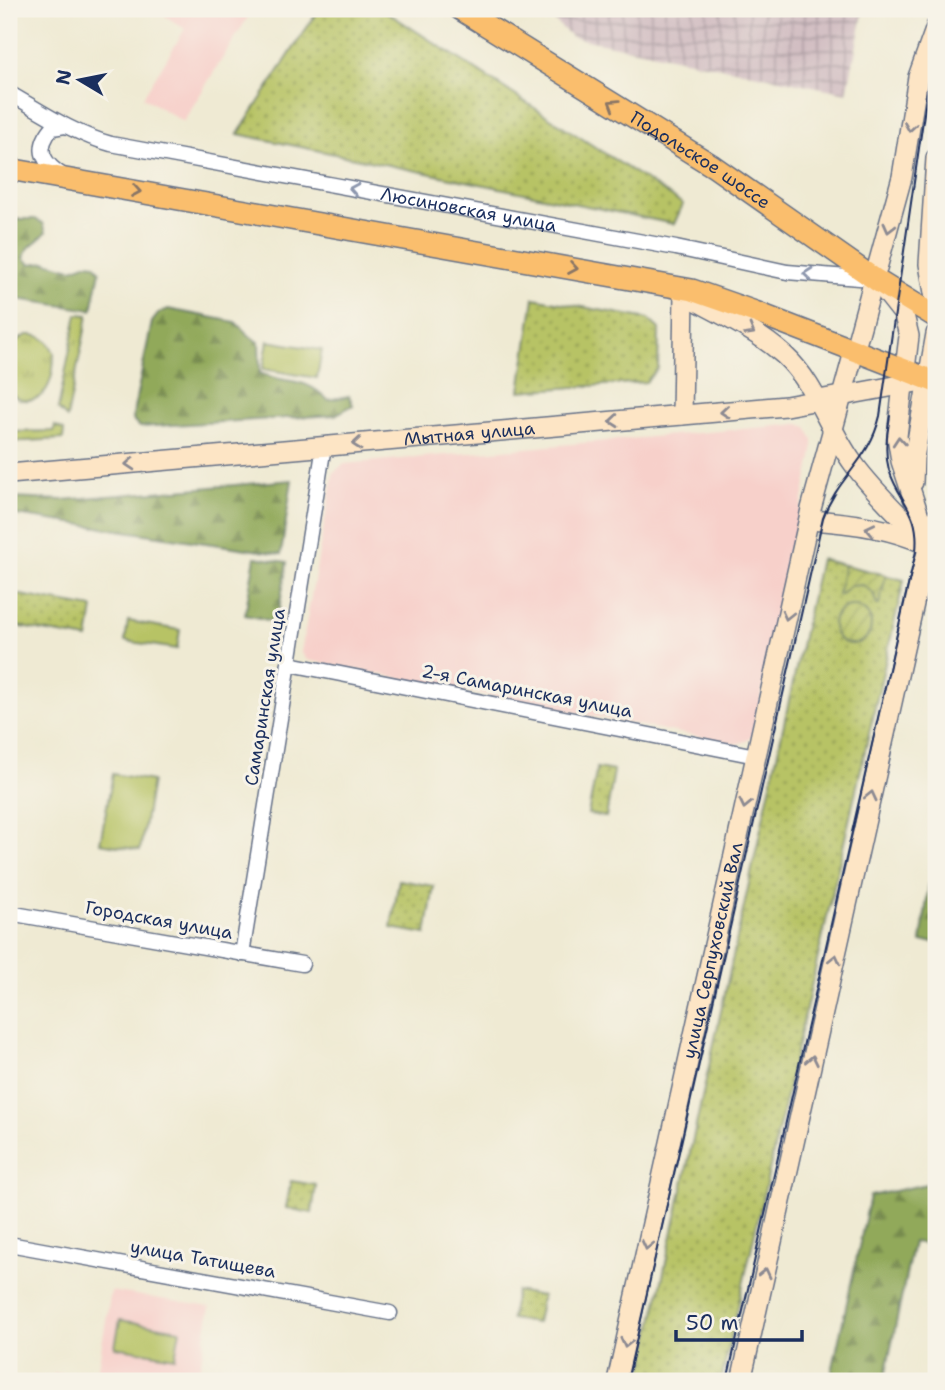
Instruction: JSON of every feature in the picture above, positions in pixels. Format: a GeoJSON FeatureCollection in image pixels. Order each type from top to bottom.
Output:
{"type":"FeatureCollection","features":[{"type":"Feature","properties":{"kind":"main road","name":"Подольское шоссе"},"geometry":{"type":"LineString","coordinates":[[460,9],[713,166],[876,280],[936,317]]}},
{"type":"Feature","properties":{"kind":"main road","name":"улица Серпуховский Вал"},"geometry":{"type":"LineString","coordinates":[[617,1381],[809,520],[902,177],[918,76],[936,27]]}},
{"type":"Feature","properties":{"kind":"main road"},"geometry":{"type":"LineString","coordinates":[[936,158],[929,264],[936,304]]}},
{"type":"Feature","properties":{"kind":"main road"},"geometry":{"type":"LineString","coordinates":[[9,169],[676,289],[729,302],[855,352],[903,377],[934,380]]}},
{"type":"Feature","properties":{"kind":"main road"},"geometry":{"type":"LineString","coordinates":[[876,280],[904,315],[908,336],[897,436],[901,461],[933,551]]}},
{"type":"Feature","properties":{"kind":"main road"},"geometry":{"type":"LineString","coordinates":[[676,289],[762,338],[797,368],[866,481],[933,551]]}},
{"type":"Feature","properties":{"kind":"main road"},"geometry":{"type":"LineString","coordinates":[[676,289],[682,415]]}},
{"type":"Feature","properties":{"kind":"main road"},"geometry":{"type":"LineString","coordinates":[[913,497],[914,458],[934,380],[936,334]]}},
{"type":"Feature","properties":{"kind":"main road","name":"Мытная улица"},"geometry":{"type":"LineString","coordinates":[[9,474],[786,406],[843,395],[903,377]]}},
{"type":"Feature","properties":{"kind":"main road"},"geometry":{"type":"LineString","coordinates":[[741,1381],[909,624],[933,551],[936,518]]}},
{"type":"Feature","properties":{"kind":"main road"},"geometry":{"type":"LineString","coordinates":[[809,520],[835,522],[903,536],[933,551]]}},
{"type":"Feature","properties":{"kind":"street","name":"Люсиновская улица"},"geometry":{"type":"LineString","coordinates":[[9,93],[91,139],[149,152],[676,248],[787,272],[876,280]]}},
{"type":"Feature","properties":{"kind":"street"},"geometry":{"type":"LineString","coordinates":[[65,126],[52,128],[43,139],[42,150],[45,161],[52,169],[68,179]]}},
{"type":"Feature","properties":{"kind":"street","name":"Самаринская улица"},"geometry":{"type":"LineString","coordinates":[[242,954],[324,446]]}},
{"type":"Feature","properties":{"kind":"street","name":"2-я Самаринская улица"},"geometry":{"type":"LineString","coordinates":[[290,664],[756,756]]}},
{"type":"Feature","properties":{"kind":"street","name":"Городская улица"},"geometry":{"type":"LineString","coordinates":[[9,913],[302,964]]}},
{"type":"Feature","properties":{"kind":"street","name":"улица Татищева"},"geometry":{"type":"LineString","coordinates":[[9,1244],[390,1313]]}},
{"type":"Feature","properties":{"kind":"shaded area"},"geometry":{"type":"Polygon","coordinates":[[[168,9],[253,9],[183,122],[143,97],[185,29],[164,15],[168,9]]]}},
{"type":"Feature","properties":{"kind":"shaded area"},"geometry":{"type":"Polygon","coordinates":[[[552,9],[864,9],[847,93],[572,37],[550,17],[552,9]]]}},
{"type":"Feature","properties":{"kind":"shaded area"},"geometry":{"type":"Polygon","coordinates":[[[800,424],[807,427],[813,440],[813,452],[753,735],[746,741],[736,744],[307,660],[301,652],[333,476],[344,464],[800,424]]]}},
{"type":"Feature","properties":{"kind":"shaded area"},"geometry":{"type":"Polygon","coordinates":[[[111,1291],[210,1307],[198,1381],[53,1381],[54,1373],[96,1379],[111,1291]]]}},
{"type":"Feature","properties":{"kind":"green space"},"geometry":{"type":"Polygon","coordinates":[[[319,9],[382,9],[683,204],[674,224],[238,134],[319,9]]]}},
{"type":"Feature","properties":{"kind":"green space"},"geometry":{"type":"Polygon","coordinates":[[[18,219],[35,219],[43,223],[46,232],[25,253],[24,258],[30,264],[46,262],[72,269],[88,263],[95,264],[100,271],[92,310],[9,298],[8,246],[18,219]]]}},
{"type":"Feature","properties":{"kind":"green space"},"geometry":{"type":"Polygon","coordinates":[[[534,298],[648,319],[659,329],[658,368],[646,382],[520,391],[534,298]]]}},
{"type":"Feature","properties":{"kind":"green space"},"geometry":{"type":"Polygon","coordinates":[[[168,309],[235,322],[259,342],[260,373],[311,387],[328,400],[349,396],[353,405],[335,415],[140,427],[133,420],[134,409],[152,322],[159,313],[168,309]]]}},
{"type":"Feature","properties":{"kind":"green space"},"geometry":{"type":"Polygon","coordinates":[[[77,314],[88,315],[67,418],[58,409],[77,314]]]}},
{"type":"Feature","properties":{"kind":"green space"},"geometry":{"type":"Polygon","coordinates":[[[27,335],[44,339],[54,353],[52,375],[47,389],[42,395],[26,400],[9,391],[8,366],[14,345],[27,335]]]}},
{"type":"Feature","properties":{"kind":"green space"},"geometry":{"type":"Polygon","coordinates":[[[268,341],[322,350],[317,378],[263,369],[268,341]]]}},
{"type":"Feature","properties":{"kind":"green space"},"geometry":{"type":"Polygon","coordinates":[[[55,426],[64,430],[63,439],[9,442],[9,432],[54,431],[55,426]]]}},
{"type":"Feature","properties":{"kind":"green space"},"geometry":{"type":"Polygon","coordinates":[[[292,480],[281,554],[9,514],[9,498],[62,500],[292,480]]]}},
{"type":"Feature","properties":{"kind":"green space"},"geometry":{"type":"Polygon","coordinates":[[[255,557],[287,562],[277,622],[245,615],[255,557]]]}},
{"type":"Feature","properties":{"kind":"green space"},"geometry":{"type":"Polygon","coordinates":[[[820,559],[904,580],[721,1381],[640,1381],[820,559]]]}},
{"type":"Feature","properties":{"kind":"green space"},"geometry":{"type":"Polygon","coordinates":[[[844,565],[886,575],[879,605],[873,593],[863,585],[850,586],[838,595],[844,565]]]}},
{"type":"Feature","properties":{"kind":"green space"},"geometry":{"type":"Polygon","coordinates":[[[15,594],[93,608],[88,639],[10,625],[15,594]]]}},
{"type":"Feature","properties":{"kind":"green space"},"geometry":{"type":"Polygon","coordinates":[[[852,606],[865,612],[871,625],[865,638],[852,644],[839,638],[833,625],[839,612],[852,606]]]}},
{"type":"Feature","properties":{"kind":"green space"},"geometry":{"type":"Polygon","coordinates":[[[128,621],[180,630],[177,649],[125,641],[128,621]]]}},
{"type":"Feature","properties":{"kind":"green space"},"geometry":{"type":"Polygon","coordinates":[[[597,768],[614,771],[606,817],[588,814],[597,768]]]}},
{"type":"Feature","properties":{"kind":"green space"},"geometry":{"type":"Polygon","coordinates":[[[113,774],[152,781],[140,850],[100,843],[113,774]]]}},
{"type":"Feature","properties":{"kind":"green space"},"geometry":{"type":"Polygon","coordinates":[[[399,880],[434,886],[426,934],[391,928],[399,880]]]}},
{"type":"Feature","properties":{"kind":"green space"},"geometry":{"type":"Polygon","coordinates":[[[929,884],[936,886],[936,942],[921,942],[929,884]]]}},
{"type":"Feature","properties":{"kind":"green space"},"geometry":{"type":"Polygon","coordinates":[[[291,1181],[316,1185],[312,1213],[286,1208],[291,1181]]]}},
{"type":"Feature","properties":{"kind":"green space"},"geometry":{"type":"Polygon","coordinates":[[[936,1182],[936,1245],[913,1242],[884,1381],[830,1381],[870,1196],[936,1182]]]}},
{"type":"Feature","properties":{"kind":"green space"},"geometry":{"type":"Polygon","coordinates":[[[516,1291],[542,1296],[537,1323],[511,1319],[516,1291]]]}},
{"type":"Feature","properties":{"kind":"green space"},"geometry":{"type":"Polygon","coordinates":[[[120,1320],[180,1330],[175,1357],[115,1347],[120,1320]]]}},
{"type":"Feature","properties":{"kind":"tram line"},"geometry":{"type":"LineString","coordinates":[[627,1381],[823,518],[829,503],[869,445],[880,416],[936,31]]}},
{"type":"Feature","properties":{"kind":"tram line"},"geometry":{"type":"LineString","coordinates":[[727,1381],[916,551],[912,516],[893,482],[887,463],[886,443],[890,416]]}}]}
